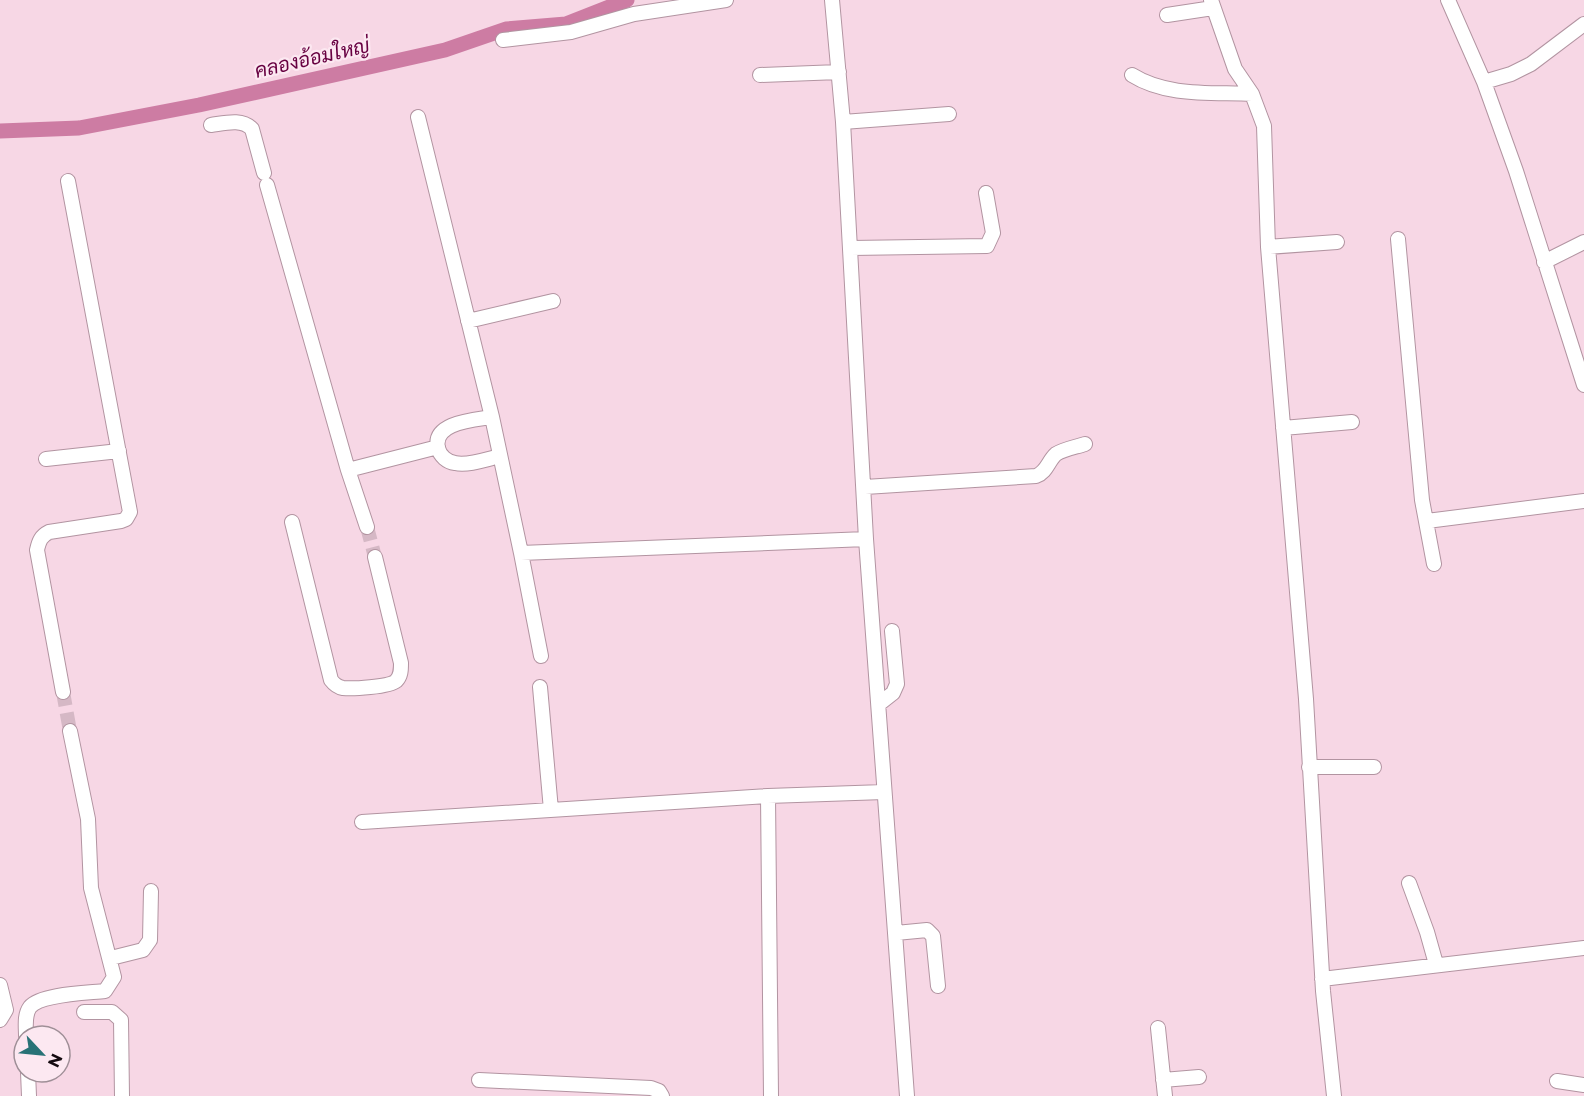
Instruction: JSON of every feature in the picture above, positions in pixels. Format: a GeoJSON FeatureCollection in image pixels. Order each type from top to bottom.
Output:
{"type":"FeatureCollection","features":[{"type":"Feature","properties":{"kind":"street"},"geometry":{"type":"LineString","coordinates":[[503,40],[571,32],[634,14],[726,0]]}},
{"type":"Feature","properties":{"kind":"street"},"geometry":{"type":"LineString","coordinates":[[832,0],[843,122],[865,487],[866,539],[908,1096]]}},
{"type":"Feature","properties":{"kind":"street"},"geometry":{"type":"LineString","coordinates":[[1448,0],[1484,82],[1516,171],[1584,385]]}},
{"type":"Feature","properties":{"kind":"street"},"geometry":{"type":"LineString","coordinates":[[1167,15],[1212,4],[1235,69],[1252,94],[1264,126],[1268,247],[1306,699],[1322,978],[1334,1096]]}},
{"type":"Feature","properties":{"kind":"street"},"geometry":{"type":"LineString","coordinates":[[1484,82],[1511,74],[1531,64],[1584,24]]}},
{"type":"Feature","properties":{"kind":"street"},"geometry":{"type":"LineString","coordinates":[[760,75],[839,72]]}},
{"type":"Feature","properties":{"kind":"street"},"geometry":{"type":"LineString","coordinates":[[1132,75],[1147,84],[1171,90],[1252,94]]}},
{"type":"Feature","properties":{"kind":"street"},"geometry":{"type":"LineString","coordinates":[[843,122],[950,114]]}},
{"type":"Feature","properties":{"kind":"street"},"geometry":{"type":"LineString","coordinates":[[418,117],[492,417],[541,656]]}},
{"type":"Feature","properties":{"kind":"street"},"geometry":{"type":"LineString","coordinates":[[211,125],[238,122],[248,124],[252,129],[348,470],[367,527]]}},
{"type":"Feature","properties":{"kind":"street"},"geometry":{"type":"LineString","coordinates":[[63,692],[37,550],[43,535],[49,532],[126,519],[130,512],[68,181]]}},
{"type":"Feature","properties":{"kind":"street"},"geometry":{"type":"LineString","coordinates":[[850,248],[987,246],[993,233],[986,193]]}},
{"type":"Feature","properties":{"kind":"street"},"geometry":{"type":"LineString","coordinates":[[1398,239],[1422,500],[1428,521],[1434,564]]}},
{"type":"Feature","properties":{"kind":"street"},"geometry":{"type":"LineString","coordinates":[[1268,247],[1337,242]]}},
{"type":"Feature","properties":{"kind":"street"},"geometry":{"type":"LineString","coordinates":[[1544,262],[1584,242]]}},
{"type":"Feature","properties":{"kind":"street"},"geometry":{"type":"LineString","coordinates":[[468,321],[553,301]]}},
{"type":"Feature","properties":{"kind":"street"},"geometry":{"type":"LineString","coordinates":[[492,417],[454,424],[446,428],[438,447],[443,457],[452,463],[461,464],[500,456]]}},
{"type":"Feature","properties":{"kind":"street"},"geometry":{"type":"LineString","coordinates":[[1283,428],[1352,422]]}},
{"type":"Feature","properties":{"kind":"street"},"geometry":{"type":"LineString","coordinates":[[865,487],[1036,476],[1042,474],[1054,456],[1060,452],[1085,444]]}},
{"type":"Feature","properties":{"kind":"street"},"geometry":{"type":"LineString","coordinates":[[348,470],[438,447]]}},
{"type":"Feature","properties":{"kind":"street"},"geometry":{"type":"LineString","coordinates":[[46,459],[118,451]]}},
{"type":"Feature","properties":{"kind":"street"},"geometry":{"type":"LineString","coordinates":[[1428,521],[1584,501]]}},
{"type":"Feature","properties":{"kind":"street"},"geometry":{"type":"LineString","coordinates":[[292,522],[331,680],[336,686],[342,688],[385,686],[395,682],[401,672],[401,663],[375,557]]}},
{"type":"Feature","properties":{"kind":"street"},"geometry":{"type":"LineString","coordinates":[[521,553],[866,539]]}},
{"type":"Feature","properties":{"kind":"street"},"geometry":{"type":"LineString","coordinates":[[879,704],[893,693],[897,684],[892,631]]}},
{"type":"Feature","properties":{"kind":"street"},"geometry":{"type":"LineString","coordinates":[[540,687],[551,810]]}},
{"type":"Feature","properties":{"kind":"street"},"geometry":{"type":"LineString","coordinates":[[26,1024],[28,1009],[40,999],[105,991],[114,977],[111,958],[91,888],[88,819],[70,731]]}},
{"type":"Feature","properties":{"kind":"street"},"geometry":{"type":"LineString","coordinates":[[1309,767],[1374,766]]}},
{"type":"Feature","properties":{"kind":"street"},"geometry":{"type":"LineString","coordinates":[[362,822],[768,796],[884,792]]}},
{"type":"Feature","properties":{"kind":"street"},"geometry":{"type":"LineString","coordinates":[[768,796],[771,1096]]}},
{"type":"Feature","properties":{"kind":"street"},"geometry":{"type":"LineString","coordinates":[[1409,883],[1436,964]]}},
{"type":"Feature","properties":{"kind":"street"},"geometry":{"type":"LineString","coordinates":[[111,958],[143,950],[150,940],[151,891]]}},
{"type":"Feature","properties":{"kind":"street"},"geometry":{"type":"LineString","coordinates":[[896,933],[927,930],[933,936],[938,986]]}},
{"type":"Feature","properties":{"kind":"street"},"geometry":{"type":"LineString","coordinates":[[1322,978],[1584,948]]}},
{"type":"Feature","properties":{"kind":"street"},"geometry":{"type":"LineString","coordinates":[[0,985],[6,1010],[0,1020]]}},
{"type":"Feature","properties":{"kind":"street"},"geometry":{"type":"LineString","coordinates":[[84,1012],[112,1012],[121,1020],[122,1096]]}},
{"type":"Feature","properties":{"kind":"street"},"geometry":{"type":"LineString","coordinates":[[1158,1028],[1165,1096]]}},
{"type":"Feature","properties":{"kind":"street"},"geometry":{"type":"LineString","coordinates":[[1163,1080],[1199,1077]]}},
{"type":"Feature","properties":{"kind":"street"},"geometry":{"type":"LineString","coordinates":[[479,1080],[651,1088],[659,1091],[662,1096]]}},
{"type":"Feature","properties":{"kind":"street"},"geometry":{"type":"LineString","coordinates":[[1557,1081],[1584,1085]]}},
{"type":"Feature","properties":{"kind":"waterway","name":"คลองอ้อมใหญ่"},"geometry":{"type":"LineString","coordinates":[[0,131],[79,128],[199,105],[445,50],[506,29],[566,24],[627,0]]}},
{"type":"Feature","properties":{"kind":"tunnel"},"geometry":{"type":"LineString","coordinates":[[367,527],[375,557]]}},
{"type":"Feature","properties":{"kind":"tunnel"},"geometry":{"type":"LineString","coordinates":[[63,692],[70,731]]}}]}
